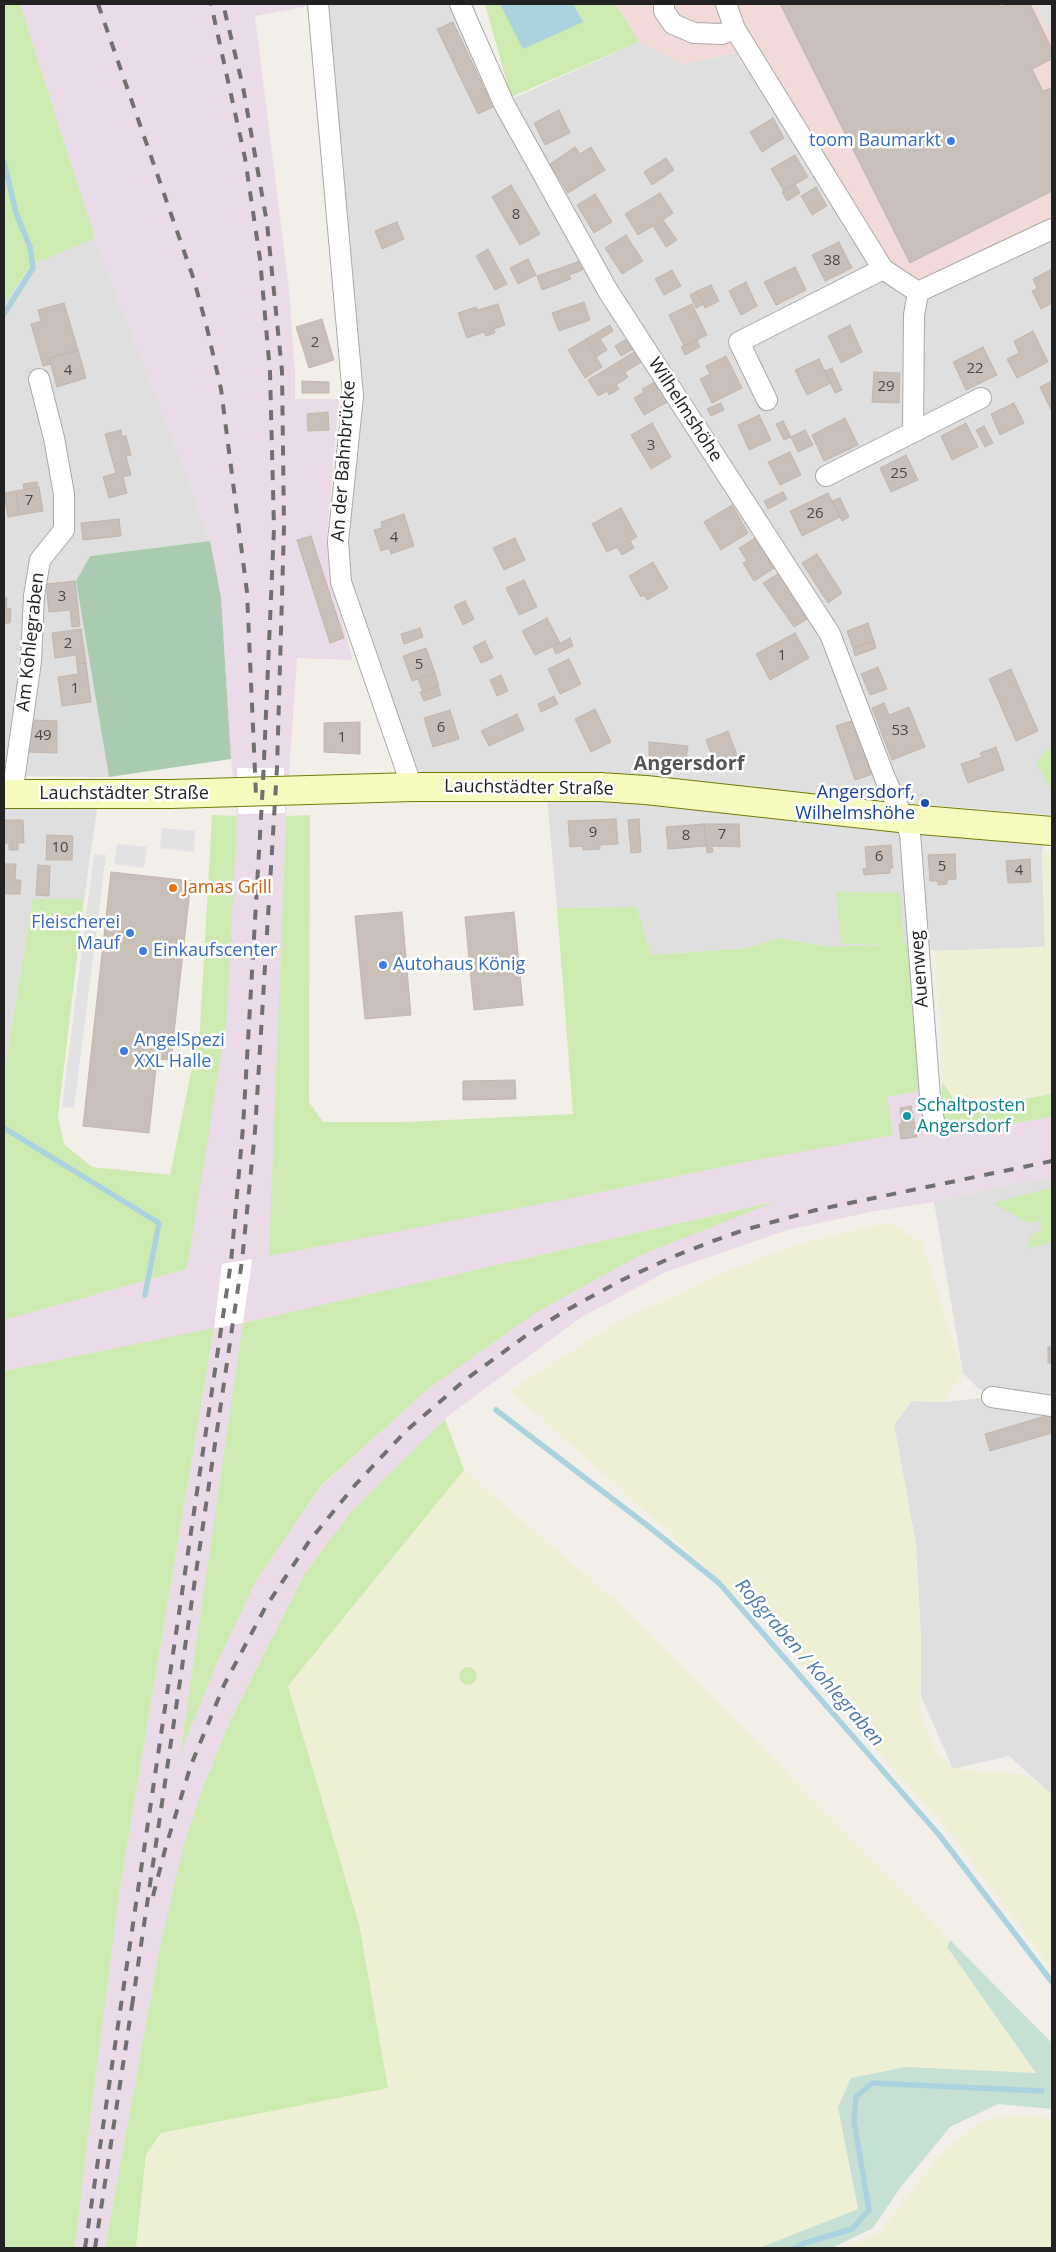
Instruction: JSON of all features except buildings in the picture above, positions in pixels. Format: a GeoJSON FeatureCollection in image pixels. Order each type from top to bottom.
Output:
{"type":"FeatureCollection","features":[{"type":"Feature","properties":{"kind":"main road","name":"Lauchstädter Straße"},"geometry":{"type":"LineString","coordinates":[[8,794],[199,794],[412,787],[600,787],[646,790],[1052,832]]}},
{"type":"Feature","properties":{"kind":"street","name":"An der Bahnbrücke"},"geometry":{"type":"LineString","coordinates":[[318,4],[352,396],[338,542],[341,582],[412,787]]}},
{"type":"Feature","properties":{"kind":"street","name":"Wilhelmshöhe"},"geometry":{"type":"LineString","coordinates":[[460,4],[504,104],[608,291],[830,634],[885,778],[903,818]]}},
{"type":"Feature","properties":{"kind":"street"},"geometry":{"type":"LineString","coordinates":[[664,4],[664,11],[673,24],[694,33],[722,34],[735,29]]}},
{"type":"Feature","properties":{"kind":"street"},"geometry":{"type":"LineString","coordinates":[[726,4],[735,29],[883,269],[918,292]]}},
{"type":"Feature","properties":{"kind":"street"},"geometry":{"type":"LineString","coordinates":[[918,292],[1052,229]]}},
{"type":"Feature","properties":{"kind":"street"},"geometry":{"type":"LineString","coordinates":[[767,400],[739,342],[883,269]]}},
{"type":"Feature","properties":{"kind":"street"},"geometry":{"type":"LineString","coordinates":[[913,432],[914,315],[918,292]]}},
{"type":"Feature","properties":{"kind":"street","name":"Am Kohlegraben"},"geometry":{"type":"LineString","coordinates":[[8,794],[31,661],[34,596],[40,560],[64,530],[64,494],[54,438],[39,379]]}},
{"type":"Feature","properties":{"kind":"street"},"geometry":{"type":"LineString","coordinates":[[826,476],[981,398]]}},
{"type":"Feature","properties":{"kind":"street","name":"Auenweg"},"geometry":{"type":"LineString","coordinates":[[903,818],[910,833],[930,1097],[934,1121]]}},
{"type":"Feature","properties":{"kind":"street"},"geometry":{"type":"LineString","coordinates":[[992,1397],[1052,1406]]}},
{"type":"Feature","properties":{"kind":"shaded area"},"geometry":{"type":"Polygon","coordinates":[[[20,4],[313,4],[255,16],[289,290],[295,399],[339,399],[327,535],[333,589],[353,660],[297,658],[286,816],[274,1139],[582,1196],[751,1161],[887,1097],[925,1090],[934,1137],[1052,1117],[1052,1178],[1017,1182],[934,1202],[875,1211],[787,1230],[666,1272],[580,1318],[444,1419],[304,1576],[231,1719],[203,1787],[159,1952],[105,2248],[75,2248],[120,1888],[214,1329],[4,1371],[4,1320],[187,1269],[237,816],[231,759],[221,597],[210,541],[191,485],[95,238],[20,4]],[[772,1202],[244,1323],[180,1752],[217,1663],[257,1579],[321,1487],[428,1389],[537,1312],[639,1256],[772,1202]]]}},
{"type":"Feature","properties":{"kind":"shaded area"},"geometry":{"type":"Polygon","coordinates":[[[347,4],[473,4],[509,100],[639,42],[683,64],[735,53],[883,269],[1052,227],[1052,815],[748,790],[407,773],[341,582],[353,396],[310,6],[347,4]]]}},
{"type":"Feature","properties":{"kind":"shaded area","name":"toom Baumarkt"},"geometry":{"type":"Polygon","coordinates":[[[616,4],[1052,4],[1052,227],[918,292],[883,269],[735,53],[683,64],[639,42],[616,4]]]}},
{"type":"Feature","properties":{"kind":"shaded area"},"geometry":{"type":"Polygon","coordinates":[[[1035,4],[1052,4],[1052,38],[1035,4]]]}},
{"type":"Feature","properties":{"kind":"shaded area"},"geometry":{"type":"Polygon","coordinates":[[[95,238],[191,485],[210,541],[90,556],[76,581],[109,777],[4,776],[4,304],[31,265],[95,238]]]}},
{"type":"Feature","properties":{"kind":"shaded area"},"geometry":{"type":"Polygon","coordinates":[[[546,787],[1047,831],[1042,852],[1045,947],[935,951],[914,943],[829,947],[778,938],[748,948],[651,955],[637,907],[557,908],[546,787]]]}},
{"type":"Feature","properties":{"kind":"shaded area"},"geometry":{"type":"Polygon","coordinates":[[[4,807],[97,809],[84,899],[33,899],[4,1075],[4,807]]]}},
{"type":"Feature","properties":{"kind":"shaded area"},"geometry":{"type":"Polygon","coordinates":[[[162,828],[195,831],[194,852],[160,848],[162,828]]]}},
{"type":"Feature","properties":{"kind":"shaded area"},"geometry":{"type":"Polygon","coordinates":[[[117,844],[147,847],[144,868],[114,864],[117,844]]]}},
{"type":"Feature","properties":{"kind":"shaded area"},"geometry":{"type":"Polygon","coordinates":[[[94,854],[106,855],[74,1108],[62,1107],[94,854]]]}},
{"type":"Feature","properties":{"kind":"shaded area"},"geometry":{"type":"Polygon","coordinates":[[[1052,1178],[1052,1795],[1009,1756],[953,1769],[921,1696],[921,1641],[916,1545],[894,1424],[912,1401],[944,1402],[991,1397],[977,1387],[963,1373],[934,1202],[1017,1182],[1052,1178]]]}},
{"type":"Feature","properties":{"kind":"green space"},"geometry":{"type":"Polygon","coordinates":[[[4,4],[20,4],[95,238],[31,265],[4,304],[4,4]]]}},
{"type":"Feature","properties":{"kind":"green space"},"geometry":{"type":"Polygon","coordinates":[[[485,4],[616,4],[639,42],[511,97],[485,4]]]}},
{"type":"Feature","properties":{"kind":"green space"},"geometry":{"type":"Polygon","coordinates":[[[210,541],[221,597],[231,759],[109,777],[76,581],[90,556],[210,541]]]}},
{"type":"Feature","properties":{"kind":"green space"},"geometry":{"type":"Polygon","coordinates":[[[1052,747],[1052,791],[1036,763],[1041,755],[1052,747]]]}},
{"type":"Feature","properties":{"kind":"green space"},"geometry":{"type":"Polygon","coordinates":[[[212,815],[237,816],[227,1018],[187,1269],[4,1320],[4,1075],[33,899],[84,899],[58,1116],[64,1144],[92,1167],[170,1175],[200,1029],[212,815]]]}},
{"type":"Feature","properties":{"kind":"green space"},"geometry":{"type":"Polygon","coordinates":[[[310,815],[309,1102],[323,1122],[404,1122],[573,1114],[557,908],[637,907],[651,955],[748,948],[778,938],[829,947],[888,944],[841,944],[836,892],[900,893],[904,943],[914,943],[925,1090],[887,1097],[893,1135],[751,1161],[582,1196],[269,1256],[286,816],[310,815]]]}},
{"type":"Feature","properties":{"kind":"green space"},"geometry":{"type":"Polygon","coordinates":[[[1042,852],[1052,855],[1052,1094],[967,1109],[954,1099],[942,1082],[935,951],[1045,947],[1042,852]]]}},
{"type":"Feature","properties":{"kind":"green space"},"geometry":{"type":"Polygon","coordinates":[[[942,1082],[954,1099],[967,1109],[1052,1094],[1052,1117],[934,1137],[941,1133],[942,1082]]]}},
{"type":"Feature","properties":{"kind":"green space"},"geometry":{"type":"Polygon","coordinates":[[[1052,1188],[1052,1242],[1028,1249],[1031,1234],[1041,1231],[1039,1221],[1028,1223],[993,1203],[1052,1188]]]}},
{"type":"Feature","properties":{"kind":"green space"},"geometry":{"type":"Polygon","coordinates":[[[777,1201],[639,1256],[537,1312],[428,1389],[321,1486],[257,1579],[217,1663],[180,1754],[243,1323],[777,1201]]]}},
{"type":"Feature","properties":{"kind":"green space"},"geometry":{"type":"Polygon","coordinates":[[[888,1223],[922,1242],[963,1373],[944,1402],[912,1401],[894,1425],[916,1545],[921,1641],[920,1712],[934,1748],[953,1769],[1023,1774],[1052,1794],[1052,1969],[951,1834],[761,1619],[621,1489],[510,1391],[619,1321],[745,1264],[809,1241],[888,1223]]]}},
{"type":"Feature","properties":{"kind":"green space"},"geometry":{"type":"Polygon","coordinates":[[[214,1328],[120,1888],[75,2248],[4,2248],[4,1371],[214,1328]]]}},
{"type":"Feature","properties":{"kind":"green space"},"geometry":{"type":"Polygon","coordinates":[[[445,1419],[464,1470],[288,1686],[359,1924],[388,2088],[161,2133],[146,2155],[136,2248],[105,2248],[159,1952],[183,1848],[203,1787],[231,1719],[304,1575],[351,1512],[445,1419]]]}},
{"type":"Feature","properties":{"kind":"green space"},"geometry":{"type":"Polygon","coordinates":[[[464,1470],[635,1618],[950,1940],[947,1947],[1036,2073],[906,2067],[838,2107],[858,2209],[759,2248],[136,2248],[146,2155],[161,2133],[388,2088],[359,1924],[288,1686],[464,1470]]]}},
{"type":"Feature","properties":{"kind":"green space"},"geometry":{"type":"Polygon","coordinates":[[[464,1667],[472,1667],[477,1672],[475,1683],[464,1685],[459,1680],[459,1672],[464,1667]]]}},
{"type":"Feature","properties":{"kind":"green space"},"geometry":{"type":"Polygon","coordinates":[[[950,1940],[1052,2043],[1052,2109],[998,2104],[950,2127],[900,2188],[873,2228],[832,2248],[759,2248],[858,2209],[838,2107],[851,2078],[906,2067],[1036,2073],[947,1947],[950,1940]]]}},
{"type":"Feature","properties":{"kind":"green space"},"geometry":{"type":"Polygon","coordinates":[[[1014,2115],[1052,2118],[1052,2248],[844,2248],[880,2232],[941,2154],[983,2120],[1014,2115]]]}},
{"type":"Feature","properties":{"kind":"water"},"geometry":{"type":"Polygon","coordinates":[[[500,4],[573,4],[583,22],[523,49],[500,4]]]}},
{"type":"Feature","properties":{"kind":"pier"},"geometry":{"type":"Polygon","coordinates":[[[237,768],[284,768],[285,813],[238,814],[237,768]]]}},
{"type":"Feature","properties":{"kind":"pier"},"geometry":{"type":"Polygon","coordinates":[[[252,1259],[243,1323],[214,1328],[222,1264],[252,1259]]]}},
{"type":"Feature","properties":{"kind":"waterway"},"geometry":{"type":"LineString","coordinates":[[4,162],[16,213],[30,247],[33,268],[4,314]]}},
{"type":"Feature","properties":{"kind":"waterway","name":"Roßgraben / Kohlegraben"},"geometry":{"type":"LineString","coordinates":[[4,1128],[159,1223],[145,1295]]}},
{"type":"Feature","properties":{"kind":"waterway","name":"Roßgraben / Kohlegraben"},"geometry":{"type":"LineString","coordinates":[[496,1410],[648,1526],[719,1583],[940,1836],[1052,1982]]}},
{"type":"Feature","properties":{"kind":"waterway"},"geometry":{"type":"LineString","coordinates":[[795,2248],[805,2243],[852,2229],[869,2210],[854,2121],[856,2097],[872,2083],[1042,2091]]}},
{"type":"Feature","properties":{"kind":"railway"},"geometry":{"type":"LineString","coordinates":[[98,4],[194,280],[221,389],[247,592],[256,795]]}},
{"type":"Feature","properties":{"kind":"railway"},"geometry":{"type":"LineString","coordinates":[[85,2248],[231,1262],[243,1127],[263,783],[274,528],[270,372],[260,259],[245,158],[211,4]]}},
{"type":"Feature","properties":{"kind":"railway"},"geometry":{"type":"LineString","coordinates":[[132,2006],[242,1261],[255,1131],[277,768],[284,527],[282,371],[267,223],[243,87],[223,4]]}},
{"type":"Feature","properties":{"kind":"railway"},"geometry":{"type":"LineString","coordinates":[[153,1896],[191,1765],[224,1685],[265,1608],[310,1540],[356,1484],[406,1431],[465,1380],[531,1332],[565,1311],[624,1279],[713,1241],[744,1230],[816,1210],[1052,1161]]}},
{"type":"Feature","properties":{"kind":"railway"},"geometry":{"type":"LineString","coordinates":[[95,2248],[133,1999]]}},
{"type":"Feature","properties":{"kind":"place","name":"toom Baumarkt"},"geometry":{"type":"Point","coordinates":[951,141]}},
{"type":"Feature","properties":{"kind":"place","name":"Angersdorf, Wilhelmshöhe"},"geometry":{"type":"Point","coordinates":[925,803]}},
{"type":"Feature","properties":{"kind":"place","name":"Jamas Grill"},"geometry":{"type":"Point","coordinates":[173,888]}},
{"type":"Feature","properties":{"kind":"place","name":"Fleischerei Mauf"},"geometry":{"type":"Point","coordinates":[130,933]}},
{"type":"Feature","properties":{"kind":"place","name":"Einkaufscenter"},"geometry":{"type":"Point","coordinates":[143,951]}},
{"type":"Feature","properties":{"kind":"place","name":"Autohaus König"},"geometry":{"type":"Point","coordinates":[383,965]}},
{"type":"Feature","properties":{"kind":"place","name":"AngelSpezi XXL Halle"},"geometry":{"type":"Point","coordinates":[124,1051]}},
{"type":"Feature","properties":{"kind":"place","name":"Schaltposten Angersdorf"},"geometry":{"type":"Point","coordinates":[907,1116]}},
{"type":"Feature","properties":{"kind":"district","name":"Angersdorf"},"geometry":{"type":"Point","coordinates":[689,764]}}]}
